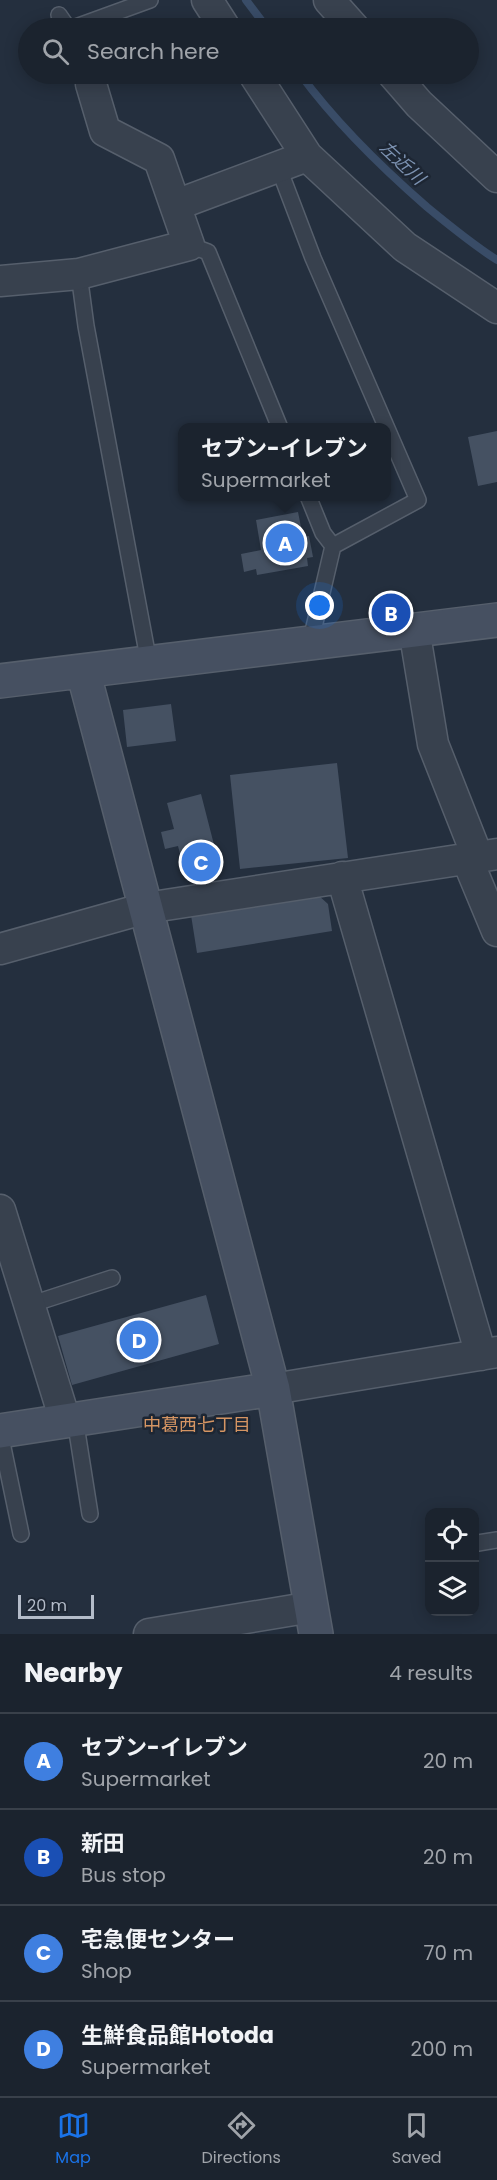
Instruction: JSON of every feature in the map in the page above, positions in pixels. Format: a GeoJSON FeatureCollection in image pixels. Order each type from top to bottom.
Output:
{"type":"FeatureCollection","features":[{"type":"Feature","properties":{"kind":"street"},"geometry":{"type":"LineString","coordinates":[[207,0],[219,18]]}},
{"type":"Feature","properties":{"kind":"street"},"geometry":{"type":"LineString","coordinates":[[329,0],[345,18]]}},
{"type":"Feature","properties":{"kind":"street"},"geometry":{"type":"LineString","coordinates":[[0,281],[79,274],[189,245],[159,159],[105,131],[91,84]]}},
{"type":"Feature","properties":{"kind":"street"},"geometry":{"type":"LineString","coordinates":[[261,84],[308,156],[405,247],[497,308]]}},
{"type":"Feature","properties":{"kind":"street"},"geometry":{"type":"LineString","coordinates":[[402,84],[419,104],[497,177]]}},
{"type":"Feature","properties":{"kind":"street"},"geometry":{"type":"LineString","coordinates":[[176,206],[308,156]]}},
{"type":"Feature","properties":{"kind":"street"},"geometry":{"type":"LineString","coordinates":[[0,681],[497,620]]}},
{"type":"Feature","properties":{"kind":"street"},"geometry":{"type":"LineString","coordinates":[[414,629],[433,744],[481,857],[497,931]]}},
{"type":"Feature","properties":{"kind":"street"},"geometry":{"type":"LineString","coordinates":[[84,671],[273,1389],[314,1621],[149,1634]]}},
{"type":"Feature","properties":{"kind":"street"},"geometry":{"type":"LineString","coordinates":[[0,948],[146,908],[481,857]]}},
{"type":"Feature","properties":{"kind":"street"},"geometry":{"type":"LineString","coordinates":[[0,1432],[489,1354],[342,877]]}},
{"type":"Feature","properties":{"kind":"street"},"geometry":{"type":"LineString","coordinates":[[0,1210],[29,1305],[70,1420]]}},
{"type":"Feature","properties":{"kind":"lane"},"geometry":{"type":"LineString","coordinates":[[99,18],[150,0]]}},
{"type":"Feature","properties":{"kind":"lane"},"geometry":{"type":"LineString","coordinates":[[278,166],[314,258],[385,423]]}},
{"type":"Feature","properties":{"kind":"lane"},"geometry":{"type":"LineString","coordinates":[[189,245],[208,252],[278,423]]}},
{"type":"Feature","properties":{"kind":"lane"},"geometry":{"type":"LineString","coordinates":[[79,274],[86,326],[149,663]]}},
{"type":"Feature","properties":{"kind":"lane"},"geometry":{"type":"LineString","coordinates":[[310,644],[333,546],[418,500],[391,437]]}},
{"type":"Feature","properties":{"kind":"lane"},"geometry":{"type":"LineString","coordinates":[[310,501],[323,533],[333,546]]}},
{"type":"Feature","properties":{"kind":"lane"},"geometry":{"type":"LineString","coordinates":[[29,1305],[112,1278]]}},
{"type":"Feature","properties":{"kind":"lane"},"geometry":{"type":"LineString","coordinates":[[70,1420],[90,1514]]}},
{"type":"Feature","properties":{"kind":"lane"},"geometry":{"type":"LineString","coordinates":[[0,1432],[21,1534]]}},
{"type":"Feature","properties":{"kind":"lane"},"geometry":{"type":"LineString","coordinates":[[479,1543],[497,1540]]}},
{"type":"Feature","properties":{"kind":"building"},"geometry":{"type":"Polygon","coordinates":[[[497,431],[497,482],[478,486],[468,437],[497,431]]]}},
{"type":"Feature","properties":{"kind":"building"},"geometry":{"type":"Polygon","coordinates":[[[298,512],[303,537],[309,536],[313,557],[307,558],[308,566],[257,575],[256,569],[244,572],[241,554],[261,550],[256,520],[298,512]]]}},
{"type":"Feature","properties":{"kind":"building"},"geometry":{"type":"Polygon","coordinates":[[[171,704],[176,741],[127,747],[123,710],[171,704]]]}},
{"type":"Feature","properties":{"kind":"building"},"geometry":{"type":"Polygon","coordinates":[[[337,763],[348,858],[240,869],[230,775],[337,763]]]}},
{"type":"Feature","properties":{"kind":"building"},"geometry":{"type":"Polygon","coordinates":[[[201,794],[221,872],[187,881],[178,846],[165,849],[161,832],[174,829],[167,803],[201,794]]]}},
{"type":"Feature","properties":{"kind":"building"},"geometry":{"type":"Polygon","coordinates":[[[318,895],[328,904],[332,931],[197,953],[191,915],[318,895]]]}},
{"type":"Feature","properties":{"kind":"building"},"geometry":{"type":"Polygon","coordinates":[[[206,1295],[219,1344],[72,1385],[58,1336],[206,1295]]]}},
{"type":"Feature","properties":{"kind":"waterway","name":"左近川"},"geometry":{"type":"LineString","coordinates":[[246,0],[260,18]]}},
{"type":"Feature","properties":{"kind":"waterway","name":"左近川"},"geometry":{"type":"LineString","coordinates":[[308,84],[344,127],[393,176],[444,221],[497,260]]}},
{"type":"Feature","properties":{"kind":"place","name":"セブン-イレブン"},"geometry":{"type":"Point","coordinates":[285,543]}},
{"type":"Feature","properties":{"kind":"place","name":"新田"},"geometry":{"type":"Point","coordinates":[391,613]}},
{"type":"Feature","properties":{"kind":"place","name":"宅急便センター"},"geometry":{"type":"Point","coordinates":[201,862]}},
{"type":"Feature","properties":{"kind":"place","name":"生鮮食品館Hotoda"},"geometry":{"type":"Point","coordinates":[139,1340]}},
{"type":"Feature","properties":{"kind":"district","name":"中葛西七丁目"},"geometry":{"type":"Point","coordinates":[197,1425]}}]}
